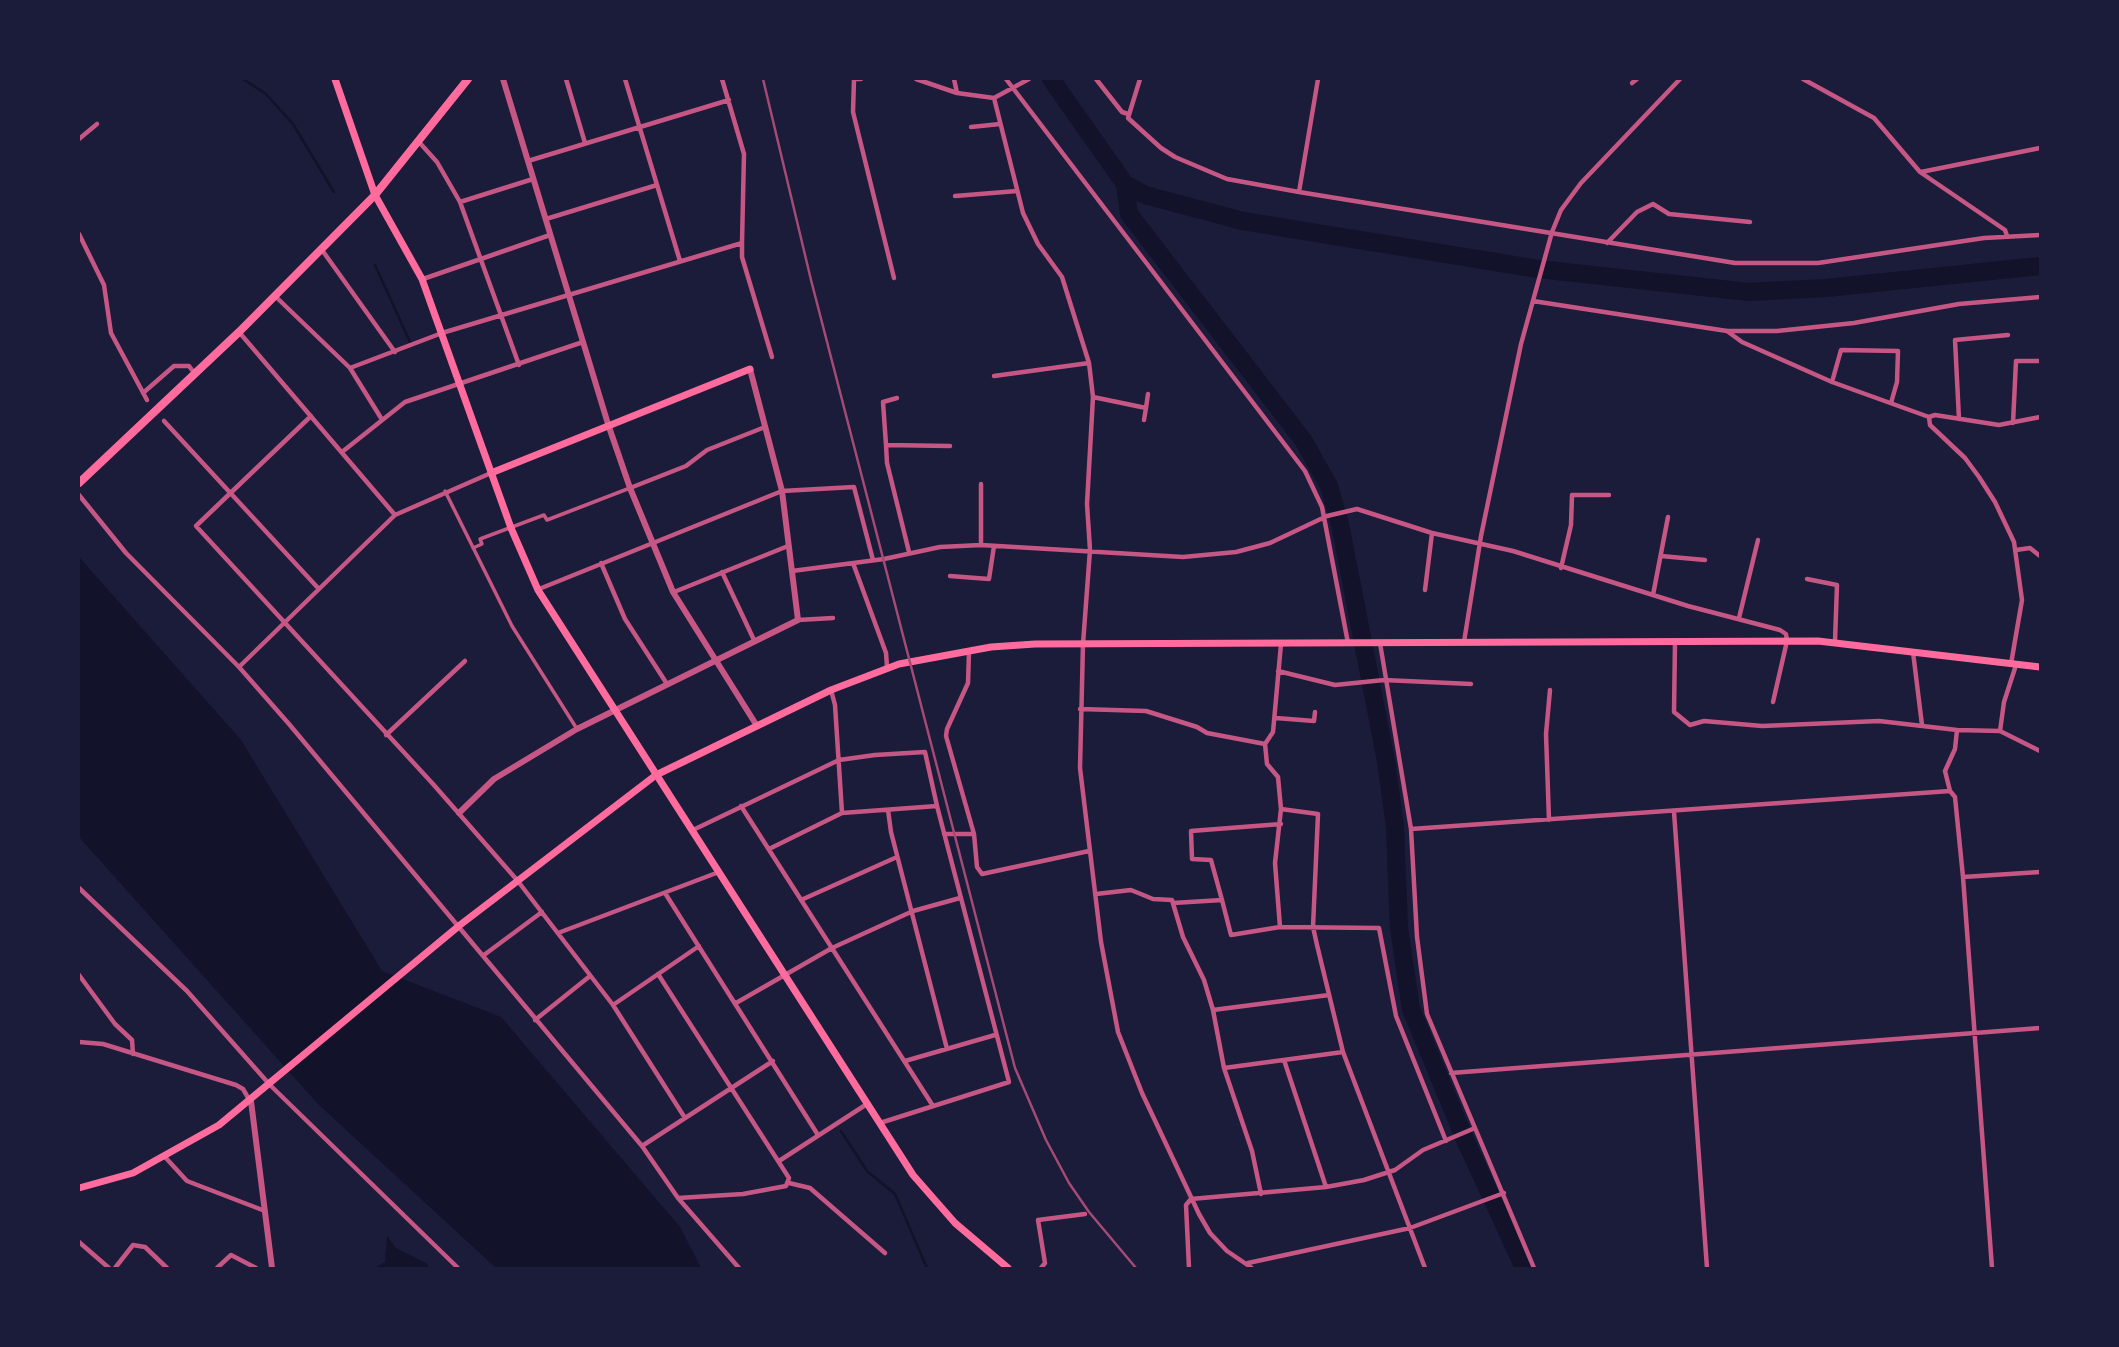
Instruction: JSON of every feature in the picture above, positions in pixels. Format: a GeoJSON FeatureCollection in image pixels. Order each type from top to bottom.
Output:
{"type":"FeatureCollection","features":[{"type":"Feature","properties":{"kind":"highway"},"geometry":{"type":"LineString","coordinates":[[79,483],[239,332],[375,195],[468,79]]}},
{"type":"Feature","properties":{"kind":"main road"},"geometry":{"type":"LineString","coordinates":[[335,79],[375,195],[422,279],[511,528],[538,590],[913,1175],[976,1243],[1008,1268]]}},
{"type":"Feature","properties":{"kind":"main road"},"geometry":{"type":"LineString","coordinates":[[491,472],[750,369]]}},
{"type":"Feature","properties":{"kind":"main road"},"geometry":{"type":"LineString","coordinates":[[79,1188],[125,1176],[165,1157],[219,1125],[457,928],[656,775],[831,690],[887,667],[969,651],[1035,644],[1835,641],[2040,667]]}},
{"type":"Feature","properties":{"kind":"street"},"geometry":{"type":"LineString","coordinates":[[503,79],[630,488],[673,593],[757,726]]}},
{"type":"Feature","properties":{"kind":"street"},"geometry":{"type":"LineString","coordinates":[[566,79],[585,143]]}},
{"type":"Feature","properties":{"kind":"street"},"geometry":{"type":"LineString","coordinates":[[625,79],[680,261]]}},
{"type":"Feature","properties":{"kind":"street"},"geometry":{"type":"LineString","coordinates":[[722,79],[744,154],[742,257],[772,357]]}},
{"type":"Feature","properties":{"kind":"street"},"geometry":{"type":"LineString","coordinates":[[861,79],[853,79],[853,113],[894,278]]}},
{"type":"Feature","properties":{"kind":"street"},"geometry":{"type":"LineString","coordinates":[[916,79],[957,93],[994,98],[1029,79]]}},
{"type":"Feature","properties":{"kind":"street"},"geometry":{"type":"LineString","coordinates":[[954,79],[957,93]]}},
{"type":"Feature","properties":{"kind":"street"},"geometry":{"type":"LineString","coordinates":[[1006,79],[1295,456],[1314,485],[1325,517],[1352,643]]}},
{"type":"Feature","properties":{"kind":"street"},"geometry":{"type":"LineString","coordinates":[[1096,79],[1122,113],[1128,114]]}},
{"type":"Feature","properties":{"kind":"street"},"geometry":{"type":"LineString","coordinates":[[1140,79],[1128,114],[1129,120],[1175,158],[1227,179],[1299,192],[1735,263],[1818,263],[2007,236],[2040,235]]}},
{"type":"Feature","properties":{"kind":"street"},"geometry":{"type":"LineString","coordinates":[[1299,192],[1318,79]]}},
{"type":"Feature","properties":{"kind":"street"},"geometry":{"type":"LineString","coordinates":[[1464,643],[1465,618],[1480,543],[1533,300],[1552,233],[1561,210],[1581,183],[1679,79]]}},
{"type":"Feature","properties":{"kind":"street"},"geometry":{"type":"LineString","coordinates":[[1803,79],[1874,118],[1920,172],[2005,230],[2007,236]]}},
{"type":"Feature","properties":{"kind":"street"},"geometry":{"type":"LineString","coordinates":[[994,98],[1017,191],[1030,230],[1062,277],[1089,363],[1093,397],[1087,504],[1090,550],[1080,709],[1080,768],[1089,851],[1118,1032],[1191,1199],[1210,1233],[1227,1251],[1252,1268]]}},
{"type":"Feature","properties":{"kind":"street"},"geometry":{"type":"LineString","coordinates":[[528,161],[729,100]]}},
{"type":"Feature","properties":{"kind":"street"},"geometry":{"type":"LineString","coordinates":[[79,139],[97,124]]}},
{"type":"Feature","properties":{"kind":"street"},"geometry":{"type":"LineString","coordinates":[[971,127],[1000,124]]}},
{"type":"Feature","properties":{"kind":"street"},"geometry":{"type":"LineString","coordinates":[[419,142],[437,162],[460,202],[520,365]]}},
{"type":"Feature","properties":{"kind":"street"},"geometry":{"type":"LineString","coordinates":[[1920,172],[2040,148]]}},
{"type":"Feature","properties":{"kind":"street"},"geometry":{"type":"LineString","coordinates":[[460,202],[533,179]]}},
{"type":"Feature","properties":{"kind":"street"},"geometry":{"type":"LineString","coordinates":[[546,219],[657,185]]}},
{"type":"Feature","properties":{"kind":"street"},"geometry":{"type":"LineString","coordinates":[[956,196],[1017,191]]}},
{"type":"Feature","properties":{"kind":"street"},"geometry":{"type":"LineString","coordinates":[[1606,244],[1637,212],[1653,204],[1669,214],[1750,222]]}},
{"type":"Feature","properties":{"kind":"street"},"geometry":{"type":"LineString","coordinates":[[79,234],[104,285],[111,333],[147,400]]}},
{"type":"Feature","properties":{"kind":"street"},"geometry":{"type":"LineString","coordinates":[[422,279],[551,235]]}},
{"type":"Feature","properties":{"kind":"street"},"geometry":{"type":"LineString","coordinates":[[351,368],[442,333],[742,243]]}},
{"type":"Feature","properties":{"kind":"street"},"geometry":{"type":"LineString","coordinates":[[321,250],[395,352]]}},
{"type":"Feature","properties":{"kind":"street"},"geometry":{"type":"LineString","coordinates":[[275,296],[351,368],[381,418]]}},
{"type":"Feature","properties":{"kind":"street"},"geometry":{"type":"LineString","coordinates":[[1533,300],[1727,331],[1812,328],[1959,304],[2040,297]]}},
{"type":"Feature","properties":{"kind":"street"},"geometry":{"type":"LineString","coordinates":[[1727,331],[1742,342],[1832,382],[1929,417],[1998,425],[2040,417]]}},
{"type":"Feature","properties":{"kind":"street"},"geometry":{"type":"LineString","coordinates":[[239,332],[395,515]]}},
{"type":"Feature","properties":{"kind":"street"},"geometry":{"type":"LineString","coordinates":[[1959,419],[1955,340],[2008,335]]}},
{"type":"Feature","properties":{"kind":"street"},"geometry":{"type":"LineString","coordinates":[[342,452],[381,418],[405,402],[584,342]]}},
{"type":"Feature","properties":{"kind":"street"},"geometry":{"type":"LineString","coordinates":[[1832,382],[1841,350],[1898,351],[1897,383],[1891,403]]}},
{"type":"Feature","properties":{"kind":"street"},"geometry":{"type":"LineString","coordinates":[[2013,423],[2016,361],[2040,361]]}},
{"type":"Feature","properties":{"kind":"street"},"geometry":{"type":"LineString","coordinates":[[994,376],[1089,363]]}},
{"type":"Feature","properties":{"kind":"street"},"geometry":{"type":"LineString","coordinates":[[143,393],[174,366],[188,366],[195,374]]}},
{"type":"Feature","properties":{"kind":"street"},"geometry":{"type":"LineString","coordinates":[[750,369],[782,491],[798,620]]}},
{"type":"Feature","properties":{"kind":"street"},"geometry":{"type":"LineString","coordinates":[[1144,420],[1148,394]]}},
{"type":"Feature","properties":{"kind":"street"},"geometry":{"type":"LineString","coordinates":[[1093,397],[1146,408]]}},
{"type":"Feature","properties":{"kind":"street"},"geometry":{"type":"LineString","coordinates":[[897,398],[883,402],[887,463],[909,552]]}},
{"type":"Feature","properties":{"kind":"street"},"geometry":{"type":"LineString","coordinates":[[311,416],[196,526],[517,880],[613,1005],[685,1118]]}},
{"type":"Feature","properties":{"kind":"street"},"geometry":{"type":"LineString","coordinates":[[1929,417],[1930,425],[1965,458],[1990,493],[2015,550],[2022,600],[2000,731]]}},
{"type":"Feature","properties":{"kind":"street"},"geometry":{"type":"LineString","coordinates":[[164,421],[318,588]]}},
{"type":"Feature","properties":{"kind":"street"},"geometry":{"type":"LineString","coordinates":[[473,548],[482,544],[480,539],[544,515],[547,520],[630,488],[693,462],[707,450],[766,426]]}},
{"type":"Feature","properties":{"kind":"street"},"geometry":{"type":"LineString","coordinates":[[886,445],[950,446]]}},
{"type":"Feature","properties":{"kind":"street"},"geometry":{"type":"LineString","coordinates":[[239,667],[395,515],[491,472]]}},
{"type":"Feature","properties":{"kind":"street"},"geometry":{"type":"LineString","coordinates":[[981,484],[981,545]]}},
{"type":"Feature","properties":{"kind":"street"},"geometry":{"type":"LineString","coordinates":[[538,590],[782,491],[854,487],[873,560]]}},
{"type":"Feature","properties":{"kind":"street"},"geometry":{"type":"LineString","coordinates":[[445,491],[512,626],[577,729]]}},
{"type":"Feature","properties":{"kind":"street"},"geometry":{"type":"LineString","coordinates":[[79,495],[126,553],[239,667],[457,928],[484,955],[642,1146],[678,1198],[739,1268]]}},
{"type":"Feature","properties":{"kind":"street"},"geometry":{"type":"LineString","coordinates":[[1561,568],[1571,525],[1572,495],[1609,495]]}},
{"type":"Feature","properties":{"kind":"street"},"geometry":{"type":"LineString","coordinates":[[792,571],[873,560],[909,552],[981,545],[1183,557],[1236,552],[1270,543],[1325,517],[1350,510],[1432,533],[1480,543],[1780,630],[1786,634],[1787,641],[1773,702]]}},
{"type":"Feature","properties":{"kind":"street"},"geometry":{"type":"LineString","coordinates":[[1653,595],[1668,517]]}},
{"type":"Feature","properties":{"kind":"street"},"geometry":{"type":"LineString","coordinates":[[1424,590],[1432,533]]}},
{"type":"Feature","properties":{"kind":"street"},"geometry":{"type":"LineString","coordinates":[[1739,618],[1758,540]]}},
{"type":"Feature","properties":{"kind":"street"},"geometry":{"type":"LineString","coordinates":[[673,593],[788,546]]}},
{"type":"Feature","properties":{"kind":"street"},"geometry":{"type":"LineString","coordinates":[[950,576],[989,579],[994,546]]}},
{"type":"Feature","properties":{"kind":"street"},"geometry":{"type":"LineString","coordinates":[[2015,550],[2030,548],[2040,556]]}},
{"type":"Feature","properties":{"kind":"street"},"geometry":{"type":"LineString","coordinates":[[1661,555],[1705,561]]}},
{"type":"Feature","properties":{"kind":"street"},"geometry":{"type":"LineString","coordinates":[[853,562],[884,644],[887,667]]}},
{"type":"Feature","properties":{"kind":"street"},"geometry":{"type":"LineString","coordinates":[[601,563],[625,619],[667,684]]}},
{"type":"Feature","properties":{"kind":"street"},"geometry":{"type":"LineString","coordinates":[[722,572],[754,640]]}},
{"type":"Feature","properties":{"kind":"street"},"geometry":{"type":"LineString","coordinates":[[1807,579],[1836,585],[1835,641]]}},
{"type":"Feature","properties":{"kind":"street"},"geometry":{"type":"LineString","coordinates":[[459,813],[494,779],[614,709],[798,620],[834,618]]}},
{"type":"Feature","properties":{"kind":"street"},"geometry":{"type":"LineString","coordinates":[[1675,642],[1674,712],[1685,724],[1704,721],[1762,726],[1879,721],[1957,730],[2000,731],[2040,751]]}},
{"type":"Feature","properties":{"kind":"street"},"geometry":{"type":"LineString","coordinates":[[1378,643],[1411,829],[1425,1004],[1472,1129],[1534,1268]]}},
{"type":"Feature","properties":{"kind":"street"},"geometry":{"type":"LineString","coordinates":[[1280,927],[1275,863],[1281,809],[1278,777],[1266,764],[1265,744],[1273,732],[1276,718],[1281,644]]}},
{"type":"Feature","properties":{"kind":"street"},"geometry":{"type":"LineString","coordinates":[[969,651],[968,683],[946,737],[974,834],[975,861],[982,874],[1089,851]]}},
{"type":"Feature","properties":{"kind":"street"},"geometry":{"type":"LineString","coordinates":[[1913,652],[1922,725]]}},
{"type":"Feature","properties":{"kind":"street"},"geometry":{"type":"LineString","coordinates":[[386,735],[465,661]]}},
{"type":"Feature","properties":{"kind":"street"},"geometry":{"type":"LineString","coordinates":[[1278,671],[1335,685],[1385,680],[1471,684]]}},
{"type":"Feature","properties":{"kind":"street"},"geometry":{"type":"LineString","coordinates":[[831,690],[835,705],[842,813]]}},
{"type":"Feature","properties":{"kind":"street"},"geometry":{"type":"LineString","coordinates":[[1549,820],[1546,734],[1550,690]]}},
{"type":"Feature","properties":{"kind":"street"},"geometry":{"type":"LineString","coordinates":[[1080,709],[1146,711],[1198,727],[1207,733],[1265,744]]}},
{"type":"Feature","properties":{"kind":"street"},"geometry":{"type":"LineString","coordinates":[[1276,718],[1314,721],[1315,712]]}},
{"type":"Feature","properties":{"kind":"street"},"geometry":{"type":"LineString","coordinates":[[1957,730],[1955,749],[1945,771],[1950,791],[1955,797],[1963,877],[1992,1268]]}},
{"type":"Feature","properties":{"kind":"street"},"geometry":{"type":"LineString","coordinates":[[692,831],[839,760],[925,752],[1009,1082],[880,1123]]}},
{"type":"Feature","properties":{"kind":"street"},"geometry":{"type":"LineString","coordinates":[[1411,829],[1950,791]]}},
{"type":"Feature","properties":{"kind":"street"},"geometry":{"type":"LineString","coordinates":[[741,806],[933,1106]]}},
{"type":"Feature","properties":{"kind":"street"},"geometry":{"type":"LineString","coordinates":[[769,849],[842,813],[937,806]]}},
{"type":"Feature","properties":{"kind":"street"},"geometry":{"type":"LineString","coordinates":[[1281,809],[1318,814],[1313,927],[1329,995],[1343,1052],[1425,1268]]}},
{"type":"Feature","properties":{"kind":"street"},"geometry":{"type":"LineString","coordinates":[[888,810],[897,857],[947,1049]]}},
{"type":"Feature","properties":{"kind":"street"},"geometry":{"type":"LineString","coordinates":[[1674,812],[1707,1268]]}},
{"type":"Feature","properties":{"kind":"street"},"geometry":{"type":"LineString","coordinates":[[1281,824],[1191,831],[1192,859],[1211,860],[1231,935],[1280,927],[1376,927],[1381,931],[1396,1016],[1446,1141]]}},
{"type":"Feature","properties":{"kind":"street"},"geometry":{"type":"LineString","coordinates":[[944,834],[974,834]]}},
{"type":"Feature","properties":{"kind":"street"},"geometry":{"type":"LineString","coordinates":[[801,900],[897,857]]}},
{"type":"Feature","properties":{"kind":"street"},"geometry":{"type":"LineString","coordinates":[[558,933],[719,872]]}},
{"type":"Feature","properties":{"kind":"street"},"geometry":{"type":"LineString","coordinates":[[1963,877],[2040,872]]}},
{"type":"Feature","properties":{"kind":"street"},"geometry":{"type":"LineString","coordinates":[[79,888],[187,991],[270,1085],[458,1268]]}},
{"type":"Feature","properties":{"kind":"street"},"geometry":{"type":"LineString","coordinates":[[1096,894],[1136,891],[1153,899],[1169,898],[1173,903],[1183,937],[1204,981],[1213,1010],[1224,1068],[1252,1151],[1261,1194]]}},
{"type":"Feature","properties":{"kind":"street"},"geometry":{"type":"LineString","coordinates":[[665,893],[818,1135]]}},
{"type":"Feature","properties":{"kind":"street"},"geometry":{"type":"LineString","coordinates":[[736,1003],[832,948],[913,911],[960,898]]}},
{"type":"Feature","properties":{"kind":"street"},"geometry":{"type":"LineString","coordinates":[[1173,903],[1222,900]]}},
{"type":"Feature","properties":{"kind":"street"},"geometry":{"type":"LineString","coordinates":[[484,955],[542,912]]}},
{"type":"Feature","properties":{"kind":"street"},"geometry":{"type":"LineString","coordinates":[[613,1005],[699,946]]}},
{"type":"Feature","properties":{"kind":"street"},"geometry":{"type":"LineString","coordinates":[[658,974],[779,1161],[789,1183]]}},
{"type":"Feature","properties":{"kind":"street"},"geometry":{"type":"LineString","coordinates":[[79,975],[115,1024],[132,1040],[133,1054]]}},
{"type":"Feature","properties":{"kind":"street"},"geometry":{"type":"LineString","coordinates":[[536,1020],[590,976]]}},
{"type":"Feature","properties":{"kind":"street"},"geometry":{"type":"LineString","coordinates":[[1213,1010],[1329,995]]}},
{"type":"Feature","properties":{"kind":"street"},"geometry":{"type":"LineString","coordinates":[[1451,1073],[2040,1028]]}},
{"type":"Feature","properties":{"kind":"street"},"geometry":{"type":"LineString","coordinates":[[905,1061],[995,1035]]}},
{"type":"Feature","properties":{"kind":"street"},"geometry":{"type":"LineString","coordinates":[[79,1042],[103,1044],[243,1089],[251,1101],[272,1268]]}},
{"type":"Feature","properties":{"kind":"street"},"geometry":{"type":"LineString","coordinates":[[1224,1068],[1343,1052]]}},
{"type":"Feature","properties":{"kind":"street"},"geometry":{"type":"LineString","coordinates":[[1284,1060],[1326,1187]]}},
{"type":"Feature","properties":{"kind":"street"},"geometry":{"type":"LineString","coordinates":[[642,1146],[773,1061]]}},
{"type":"Feature","properties":{"kind":"street"},"geometry":{"type":"LineString","coordinates":[[779,1161],[867,1104]]}},
{"type":"Feature","properties":{"kind":"street"},"geometry":{"type":"LineString","coordinates":[[1191,1199],[1326,1187],[1389,1172],[1423,1150],[1472,1129]]}},
{"type":"Feature","properties":{"kind":"street"},"geometry":{"type":"LineString","coordinates":[[165,1157],[187,1181],[266,1211]]}},
{"type":"Feature","properties":{"kind":"street"},"geometry":{"type":"LineString","coordinates":[[678,1198],[743,1194],[786,1186],[789,1183],[810,1188],[885,1252]]}},
{"type":"Feature","properties":{"kind":"street"},"geometry":{"type":"LineString","coordinates":[[1247,1263],[1410,1227],[1501,1194]]}},
{"type":"Feature","properties":{"kind":"street"},"geometry":{"type":"LineString","coordinates":[[1189,1268],[1186,1206],[1191,1199]]}},
{"type":"Feature","properties":{"kind":"street"},"geometry":{"type":"LineString","coordinates":[[1041,1268],[1045,1263],[1038,1220],[1085,1214]]}},
{"type":"Feature","properties":{"kind":"street"},"geometry":{"type":"LineString","coordinates":[[79,1242],[109,1268]]}},
{"type":"Feature","properties":{"kind":"street"},"geometry":{"type":"LineString","coordinates":[[116,1268],[133,1245],[145,1247],[167,1268]]}},
{"type":"Feature","properties":{"kind":"street"},"geometry":{"type":"LineString","coordinates":[[217,1268],[231,1255],[256,1268]]}},
{"type":"Feature","properties":{"kind":"shaded area"},"geometry":{"type":"Polygon","coordinates":[[[79,557],[241,740],[382,971],[501,1017],[680,1227],[701,1268],[496,1268],[318,1104],[79,837],[79,557]]]}},
{"type":"Feature","properties":{"kind":"shaded area"},"geometry":{"type":"Polygon","coordinates":[[[387,1236],[396,1248],[426,1263],[429,1268],[375,1268],[385,1262],[387,1236]]]}},
{"type":"Feature","properties":{"kind":"waterway"},"geometry":{"type":"LineString","coordinates":[[243,79],[266,94],[293,124],[334,192]]}},
{"type":"Feature","properties":{"kind":"waterway"},"geometry":{"type":"LineString","coordinates":[[1051,79],[1125,184],[1145,195],[1243,221],[1538,269],[1749,292],[1826,288],[2040,266]]}},
{"type":"Feature","properties":{"kind":"waterway"},"geometry":{"type":"LineString","coordinates":[[1125,184],[1129,214],[1303,440],[1329,486],[1340,524],[1386,761],[1395,827],[1399,928],[1411,1009],[1466,1142],[1524,1268]]}},
{"type":"Feature","properties":{"kind":"waterway"},"geometry":{"type":"LineString","coordinates":[[375,265],[410,342]]}},
{"type":"Feature","properties":{"kind":"waterway"},"geometry":{"type":"LineString","coordinates":[[841,1131],[867,1171],[895,1194],[927,1268]]}},
{"type":"Feature","properties":{"kind":"railway"},"geometry":{"type":"LineString","coordinates":[[763,79],[811,280],[1015,1068],[1046,1140],[1069,1183],[1089,1212],[1136,1268]]}}]}
